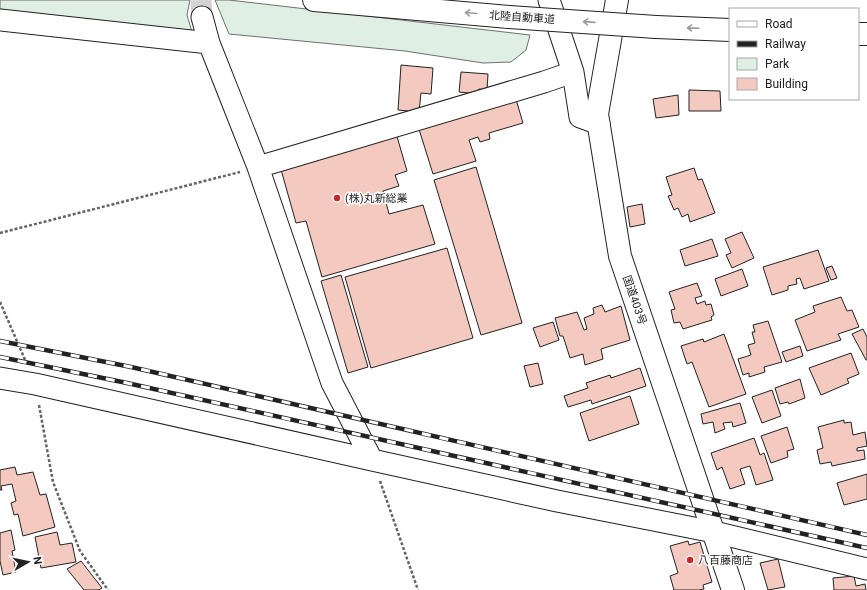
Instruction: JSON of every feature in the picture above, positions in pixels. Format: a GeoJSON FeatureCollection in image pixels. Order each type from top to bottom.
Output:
{"type":"FeatureCollection","features":[{"type":"Feature","properties":{"kind":"highway","name":"北陸自動車道"},"geometry":{"type":"LineString","coordinates":[[314,0],[656,27],[729,30]]}},
{"type":"Feature","properties":{"kind":"highway","name":"国道403号"},"geometry":{"type":"LineString","coordinates":[[617,0],[597,114],[620,256],[733,590]]}},
{"type":"Feature","properties":{"kind":"street"},"geometry":{"type":"LineString","coordinates":[[549,0],[573,72],[580,117],[599,124]]}},
{"type":"Feature","properties":{"kind":"street"},"geometry":{"type":"LineString","coordinates":[[202,17],[209,43],[258,167],[332,382],[372,460]]}},
{"type":"Feature","properties":{"kind":"street"},"geometry":{"type":"LineString","coordinates":[[0,20],[209,43]]}},
{"type":"Feature","properties":{"kind":"street"},"geometry":{"type":"LineString","coordinates":[[258,167],[573,72]]}},
{"type":"Feature","properties":{"kind":"street"},"geometry":{"type":"LineString","coordinates":[[0,378],[35,384],[557,501],[714,532],[867,569]]}},
{"type":"Feature","properties":{"kind":"path"},"geometry":{"type":"LineString","coordinates":[[0,233],[258,167]]}},
{"type":"Feature","properties":{"kind":"path"},"geometry":{"type":"LineString","coordinates":[[0,302],[35,384],[53,482],[80,551],[108,590]]}},
{"type":"Feature","properties":{"kind":"path"},"geometry":{"type":"LineString","coordinates":[[372,460],[418,590]]}},
{"type":"Feature","properties":{"kind":"green space"},"geometry":{"type":"Polygon","coordinates":[[[0,0],[190,0],[187,15],[192,32],[0,12],[0,0]]]}},
{"type":"Feature","properties":{"kind":"green space"},"geometry":{"type":"Polygon","coordinates":[[[215,0],[229,0],[530,35],[526,50],[511,62],[483,63],[405,51],[229,34],[215,0]]]}},
{"type":"Feature","properties":{"kind":"building"},"geometry":{"type":"Polygon","coordinates":[[[401,65],[433,68],[431,94],[421,93],[419,112],[398,110],[401,65]]]}},
{"type":"Feature","properties":{"kind":"building"},"geometry":{"type":"Polygon","coordinates":[[[461,72],[488,74],[487,90],[479,89],[478,94],[459,92],[461,72]]]}},
{"type":"Feature","properties":{"kind":"building"},"geometry":{"type":"Polygon","coordinates":[[[689,90],[720,91],[721,111],[689,111],[689,90]]]}},
{"type":"Feature","properties":{"kind":"building"},"geometry":{"type":"Polygon","coordinates":[[[678,95],[679,115],[656,118],[653,99],[678,95]]]}},
{"type":"Feature","properties":{"kind":"building"},"geometry":{"type":"Polygon","coordinates":[[[515,96],[523,123],[489,133],[490,139],[480,142],[478,137],[469,140],[476,161],[433,174],[418,126],[515,96]]]}},
{"type":"Feature","properties":{"kind":"building","name":"(株)丸新総業"},"geometry":{"type":"Polygon","coordinates":[[[396,133],[407,171],[395,175],[399,186],[383,191],[389,214],[423,205],[435,244],[322,277],[306,221],[296,223],[280,166],[396,133]]]}},
{"type":"Feature","properties":{"kind":"building"},"geometry":{"type":"Polygon","coordinates":[[[476,167],[522,323],[481,335],[434,180],[476,167]]]}},
{"type":"Feature","properties":{"kind":"building"},"geometry":{"type":"Polygon","coordinates":[[[694,168],[698,180],[702,179],[715,213],[690,222],[688,214],[682,217],[678,208],[674,210],[668,196],[672,195],[666,177],[694,168]]]}},
{"type":"Feature","properties":{"kind":"building"},"geometry":{"type":"Polygon","coordinates":[[[642,204],[645,224],[630,227],[627,207],[642,204]]]}},
{"type":"Feature","properties":{"kind":"building"},"geometry":{"type":"Polygon","coordinates":[[[742,232],[754,258],[732,268],[726,255],[731,253],[725,239],[742,232]]]}},
{"type":"Feature","properties":{"kind":"building"},"geometry":{"type":"Polygon","coordinates":[[[712,239],[718,256],[685,266],[680,250],[712,239]]]}},
{"type":"Feature","properties":{"kind":"building"},"geometry":{"type":"Polygon","coordinates":[[[447,248],[473,338],[371,368],[345,277],[447,248]]]}},
{"type":"Feature","properties":{"kind":"building"},"geometry":{"type":"Polygon","coordinates":[[[818,250],[829,281],[804,289],[800,278],[796,279],[797,284],[788,286],[788,290],[772,295],[763,267],[818,250]]]}},
{"type":"Feature","properties":{"kind":"building"},"geometry":{"type":"Polygon","coordinates":[[[832,266],[837,278],[831,280],[826,268],[832,266]]]}},
{"type":"Feature","properties":{"kind":"building"},"geometry":{"type":"Polygon","coordinates":[[[742,269],[748,286],[721,296],[715,279],[742,269]]]}},
{"type":"Feature","properties":{"kind":"building"},"geometry":{"type":"Polygon","coordinates":[[[341,275],[368,367],[348,373],[321,281],[341,275]]]}},
{"type":"Feature","properties":{"kind":"building"},"geometry":{"type":"Polygon","coordinates":[[[697,283],[702,296],[695,298],[697,304],[705,301],[706,305],[711,304],[714,315],[711,317],[712,320],[683,329],[680,322],[674,323],[671,310],[675,309],[669,292],[697,283]]]}},
{"type":"Feature","properties":{"kind":"building"},"geometry":{"type":"Polygon","coordinates":[[[841,297],[847,311],[852,310],[859,327],[838,334],[841,340],[807,351],[795,320],[815,312],[813,306],[841,297]]]}},
{"type":"Feature","properties":{"kind":"building"},"geometry":{"type":"Polygon","coordinates":[[[602,305],[605,312],[621,306],[630,340],[601,349],[603,359],[585,365],[583,354],[570,358],[563,336],[560,336],[555,318],[577,312],[584,330],[587,329],[584,318],[594,314],[593,308],[602,305]]]}},
{"type":"Feature","properties":{"kind":"building"},"geometry":{"type":"Polygon","coordinates":[[[768,321],[782,362],[764,367],[765,372],[749,377],[749,373],[743,375],[738,359],[751,355],[748,345],[755,343],[752,332],[755,332],[753,325],[768,321]]]}},
{"type":"Feature","properties":{"kind":"building"},"geometry":{"type":"Polygon","coordinates":[[[553,322],[559,340],[540,347],[533,328],[553,322]]]}},
{"type":"Feature","properties":{"kind":"building"},"geometry":{"type":"Polygon","coordinates":[[[863,329],[867,337],[867,360],[852,334],[863,329]]]}},
{"type":"Feature","properties":{"kind":"building"},"geometry":{"type":"Polygon","coordinates":[[[724,334],[746,394],[709,407],[692,362],[687,364],[681,346],[703,339],[704,342],[724,334]]]}},
{"type":"Feature","properties":{"kind":"building"},"geometry":{"type":"Polygon","coordinates":[[[800,346],[803,356],[786,362],[782,352],[800,346]]]}},
{"type":"Feature","properties":{"kind":"building"},"geometry":{"type":"Polygon","coordinates":[[[851,353],[859,374],[847,379],[849,383],[821,395],[809,368],[851,353]]]}},
{"type":"Feature","properties":{"kind":"building"},"geometry":{"type":"Polygon","coordinates":[[[538,363],[543,384],[530,387],[524,366],[538,363]]]}},
{"type":"Feature","properties":{"kind":"building"},"geometry":{"type":"Polygon","coordinates":[[[640,368],[646,386],[592,404],[591,400],[568,407],[564,396],[588,388],[586,383],[610,375],[611,378],[640,368]]]}},
{"type":"Feature","properties":{"kind":"building"},"geometry":{"type":"Polygon","coordinates":[[[800,379],[805,398],[789,404],[788,402],[780,404],[775,388],[800,379]]]}},
{"type":"Feature","properties":{"kind":"building"},"geometry":{"type":"Polygon","coordinates":[[[772,390],[781,416],[762,423],[752,397],[772,390]]]}},
{"type":"Feature","properties":{"kind":"building"},"geometry":{"type":"Polygon","coordinates":[[[630,396],[639,424],[589,441],[580,413],[630,396]]]}},
{"type":"Feature","properties":{"kind":"building"},"geometry":{"type":"Polygon","coordinates":[[[740,403],[746,423],[733,427],[732,422],[723,423],[725,429],[715,433],[713,422],[703,424],[701,414],[740,403]]]}},
{"type":"Feature","properties":{"kind":"building"},"geometry":{"type":"Polygon","coordinates":[[[844,420],[844,423],[851,422],[853,435],[865,432],[867,446],[857,448],[857,451],[864,450],[865,459],[832,466],[831,462],[820,464],[817,450],[823,448],[818,427],[844,420]]]}},
{"type":"Feature","properties":{"kind":"building"},"geometry":{"type":"Polygon","coordinates":[[[787,427],[794,449],[787,451],[788,457],[771,463],[761,436],[787,427]]]}},
{"type":"Feature","properties":{"kind":"building"},"geometry":{"type":"Polygon","coordinates":[[[754,438],[760,455],[764,453],[773,480],[756,485],[750,466],[740,469],[745,484],[730,489],[722,467],[717,470],[711,453],[754,438]]]}},
{"type":"Feature","properties":{"kind":"building"},"geometry":{"type":"Polygon","coordinates":[[[15,467],[17,475],[33,472],[40,495],[46,494],[55,527],[23,536],[18,514],[14,515],[11,503],[16,501],[12,484],[1,486],[2,490],[0,490],[0,470],[15,467]]]}},
{"type":"Feature","properties":{"kind":"building"},"geometry":{"type":"Polygon","coordinates":[[[867,474],[867,499],[844,505],[837,483],[867,474]]]}},
{"type":"Feature","properties":{"kind":"building"},"geometry":{"type":"Polygon","coordinates":[[[11,530],[15,550],[12,551],[16,572],[3,575],[0,561],[0,533],[11,530]]]}},
{"type":"Feature","properties":{"kind":"building"},"geometry":{"type":"Polygon","coordinates":[[[57,532],[60,545],[72,543],[76,562],[41,568],[35,537],[57,532]]]}},
{"type":"Feature","properties":{"kind":"building","name":"八百藤商店"},"geometry":{"type":"Polygon","coordinates":[[[688,541],[689,545],[700,542],[712,582],[703,585],[704,589],[674,590],[670,576],[678,573],[670,546],[688,541]]]}},
{"type":"Feature","properties":{"kind":"building"},"geometry":{"type":"Polygon","coordinates":[[[778,559],[785,587],[768,590],[760,563],[778,559]]]}},
{"type":"Feature","properties":{"kind":"building"},"geometry":{"type":"Polygon","coordinates":[[[81,561],[102,588],[99,590],[84,590],[67,569],[81,561]]]}},
{"type":"Feature","properties":{"kind":"building"},"geometry":{"type":"Polygon","coordinates":[[[854,576],[856,586],[865,584],[866,590],[834,590],[833,578],[854,576]]]}},
{"type":"Feature","properties":{"kind":"tunnel"},"geometry":{"type":"LineString","coordinates":[[201,0],[202,17]]}},
{"type":"Feature","properties":{"kind":"railway"},"geometry":{"type":"LineString","coordinates":[[0,341],[131,367],[867,535]]}},
{"type":"Feature","properties":{"kind":"railway"},"geometry":{"type":"LineString","coordinates":[[0,357],[127,383],[867,548]]}},
{"type":"Feature","properties":{"kind":"place","name":"(株)丸新総業"},"geometry":{"type":"Point","coordinates":[337,198]}},
{"type":"Feature","properties":{"kind":"place","name":"八百藤商店"},"geometry":{"type":"Point","coordinates":[690,560]}}]}
